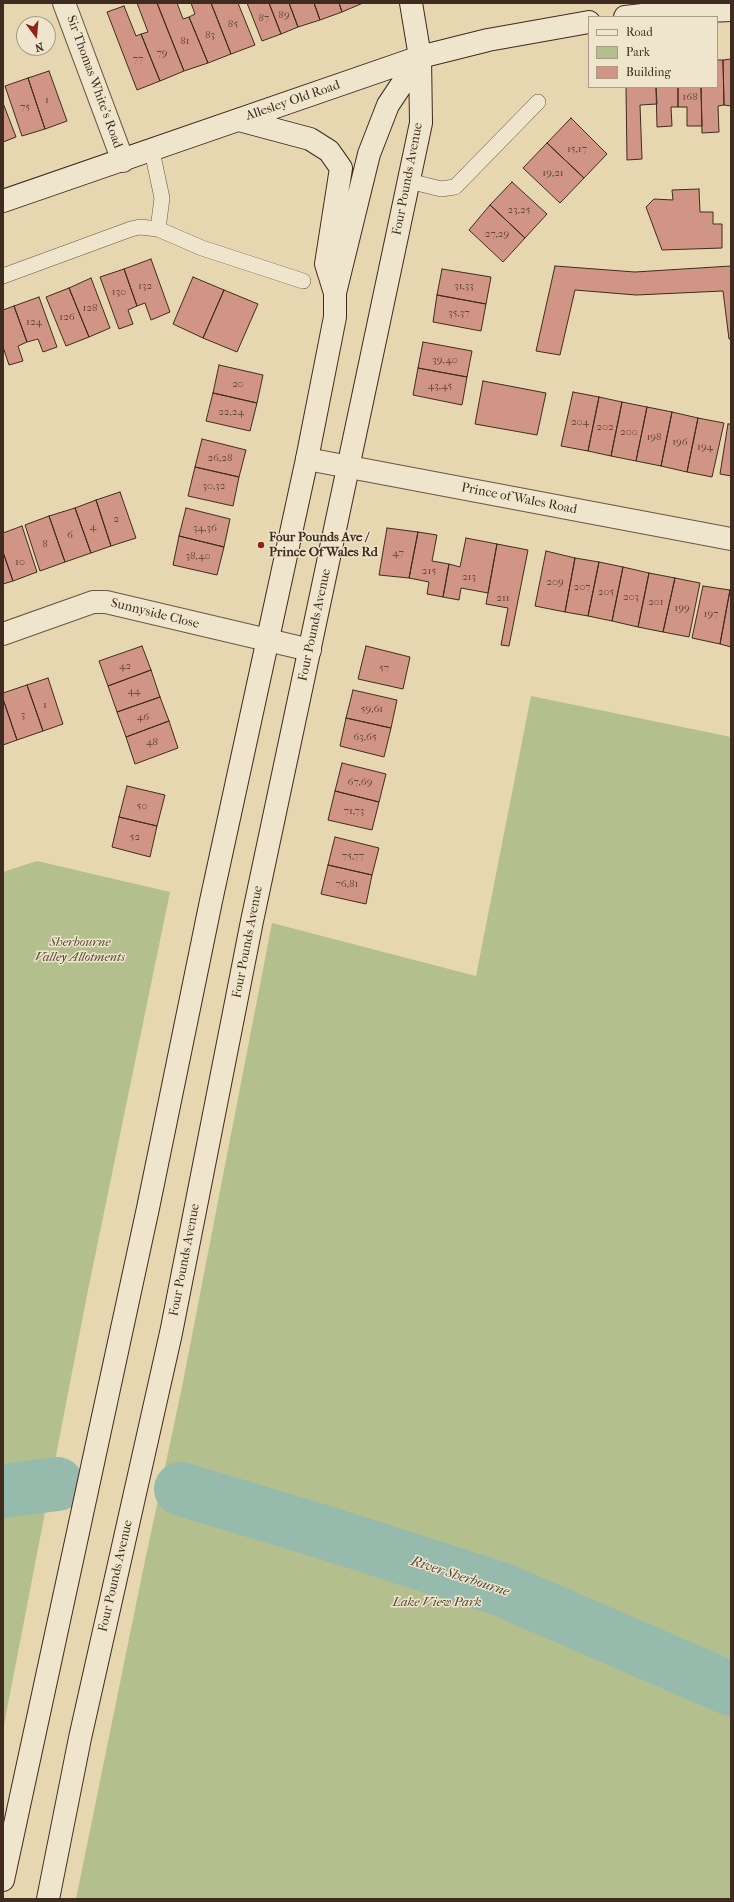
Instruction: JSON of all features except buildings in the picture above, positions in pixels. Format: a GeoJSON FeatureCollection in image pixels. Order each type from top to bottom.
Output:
{"type":"FeatureCollection","features":[{"type":"Feature","properties":{"kind":"main road","name":"Sir Thomas White's Road"},"geometry":{"type":"LineString","coordinates":[[64,3],[123,161]]}},
{"type":"Feature","properties":{"kind":"main road","name":"Four Pounds Avenue"},"geometry":{"type":"LineString","coordinates":[[48,1899],[80,1738],[171,1333],[252,921],[409,181],[420,123],[420,57],[411,3]]}},
{"type":"Feature","properties":{"kind":"main road"},"geometry":{"type":"LineString","coordinates":[[633,16],[706,7],[731,10]]}},
{"type":"Feature","properties":{"kind":"main road","name":"Allesley Old Road"},"geometry":{"type":"LineString","coordinates":[[3,202],[420,57],[488,40],[588,22]]}},
{"type":"Feature","properties":{"kind":"main road"},"geometry":{"type":"LineString","coordinates":[[3,1880],[148,1208],[213,893],[307,460],[335,317],[335,294],[369,154],[388,105],[420,57]]}},
{"type":"Feature","properties":{"kind":"main road"},"geometry":{"type":"LineString","coordinates":[[239,120],[310,139],[329,151],[342,168],[326,264],[335,294]]}},
{"type":"Feature","properties":{"kind":"main road","name":"Prince of Wales Road"},"geometry":{"type":"LineString","coordinates":[[307,460],[731,539]]}},
{"type":"Feature","properties":{"kind":"main road","name":"Sunnyside Close"},"geometry":{"type":"LineString","coordinates":[[3,634],[93,602],[100,601],[310,650]]}},
{"type":"Feature","properties":{"kind":"lane"},"geometry":{"type":"LineString","coordinates":[[409,181],[441,189],[455,187],[538,102]]}},
{"type":"Feature","properties":{"kind":"lane"},"geometry":{"type":"LineString","coordinates":[[152,151],[162,198],[158,229]]}},
{"type":"Feature","properties":{"kind":"lane"},"geometry":{"type":"LineString","coordinates":[[3,276],[131,229],[140,228],[158,229],[202,248],[303,281]]}},
{"type":"Feature","properties":{"kind":"green space","name":"Lake View Park"},"geometry":{"type":"Polygon","coordinates":[[[531,696],[731,737],[731,1899],[76,1899],[182,1387],[272,923],[476,976],[531,696]]]}},
{"type":"Feature","properties":{"kind":"green space","name":"Sherbourne Valley Allotments"},"geometry":{"type":"Polygon","coordinates":[[[37,861],[170,892],[87,1295],[3,1730],[3,872],[37,861]]]}},
{"type":"Feature","properties":{"kind":"waterway","name":"River Sherbourne"},"geometry":{"type":"LineString","coordinates":[[3,1491],[57,1484]]}},
{"type":"Feature","properties":{"kind":"waterway","name":"River Sherbourne"},"geometry":{"type":"LineString","coordinates":[[181,1489],[330,1534],[503,1590],[731,1689]]}},
{"type":"Feature","properties":{"kind":"place","name":"Four Pounds Ave / Prince Of Wales Rd"},"geometry":{"type":"Point","coordinates":[261,545]}}]}
